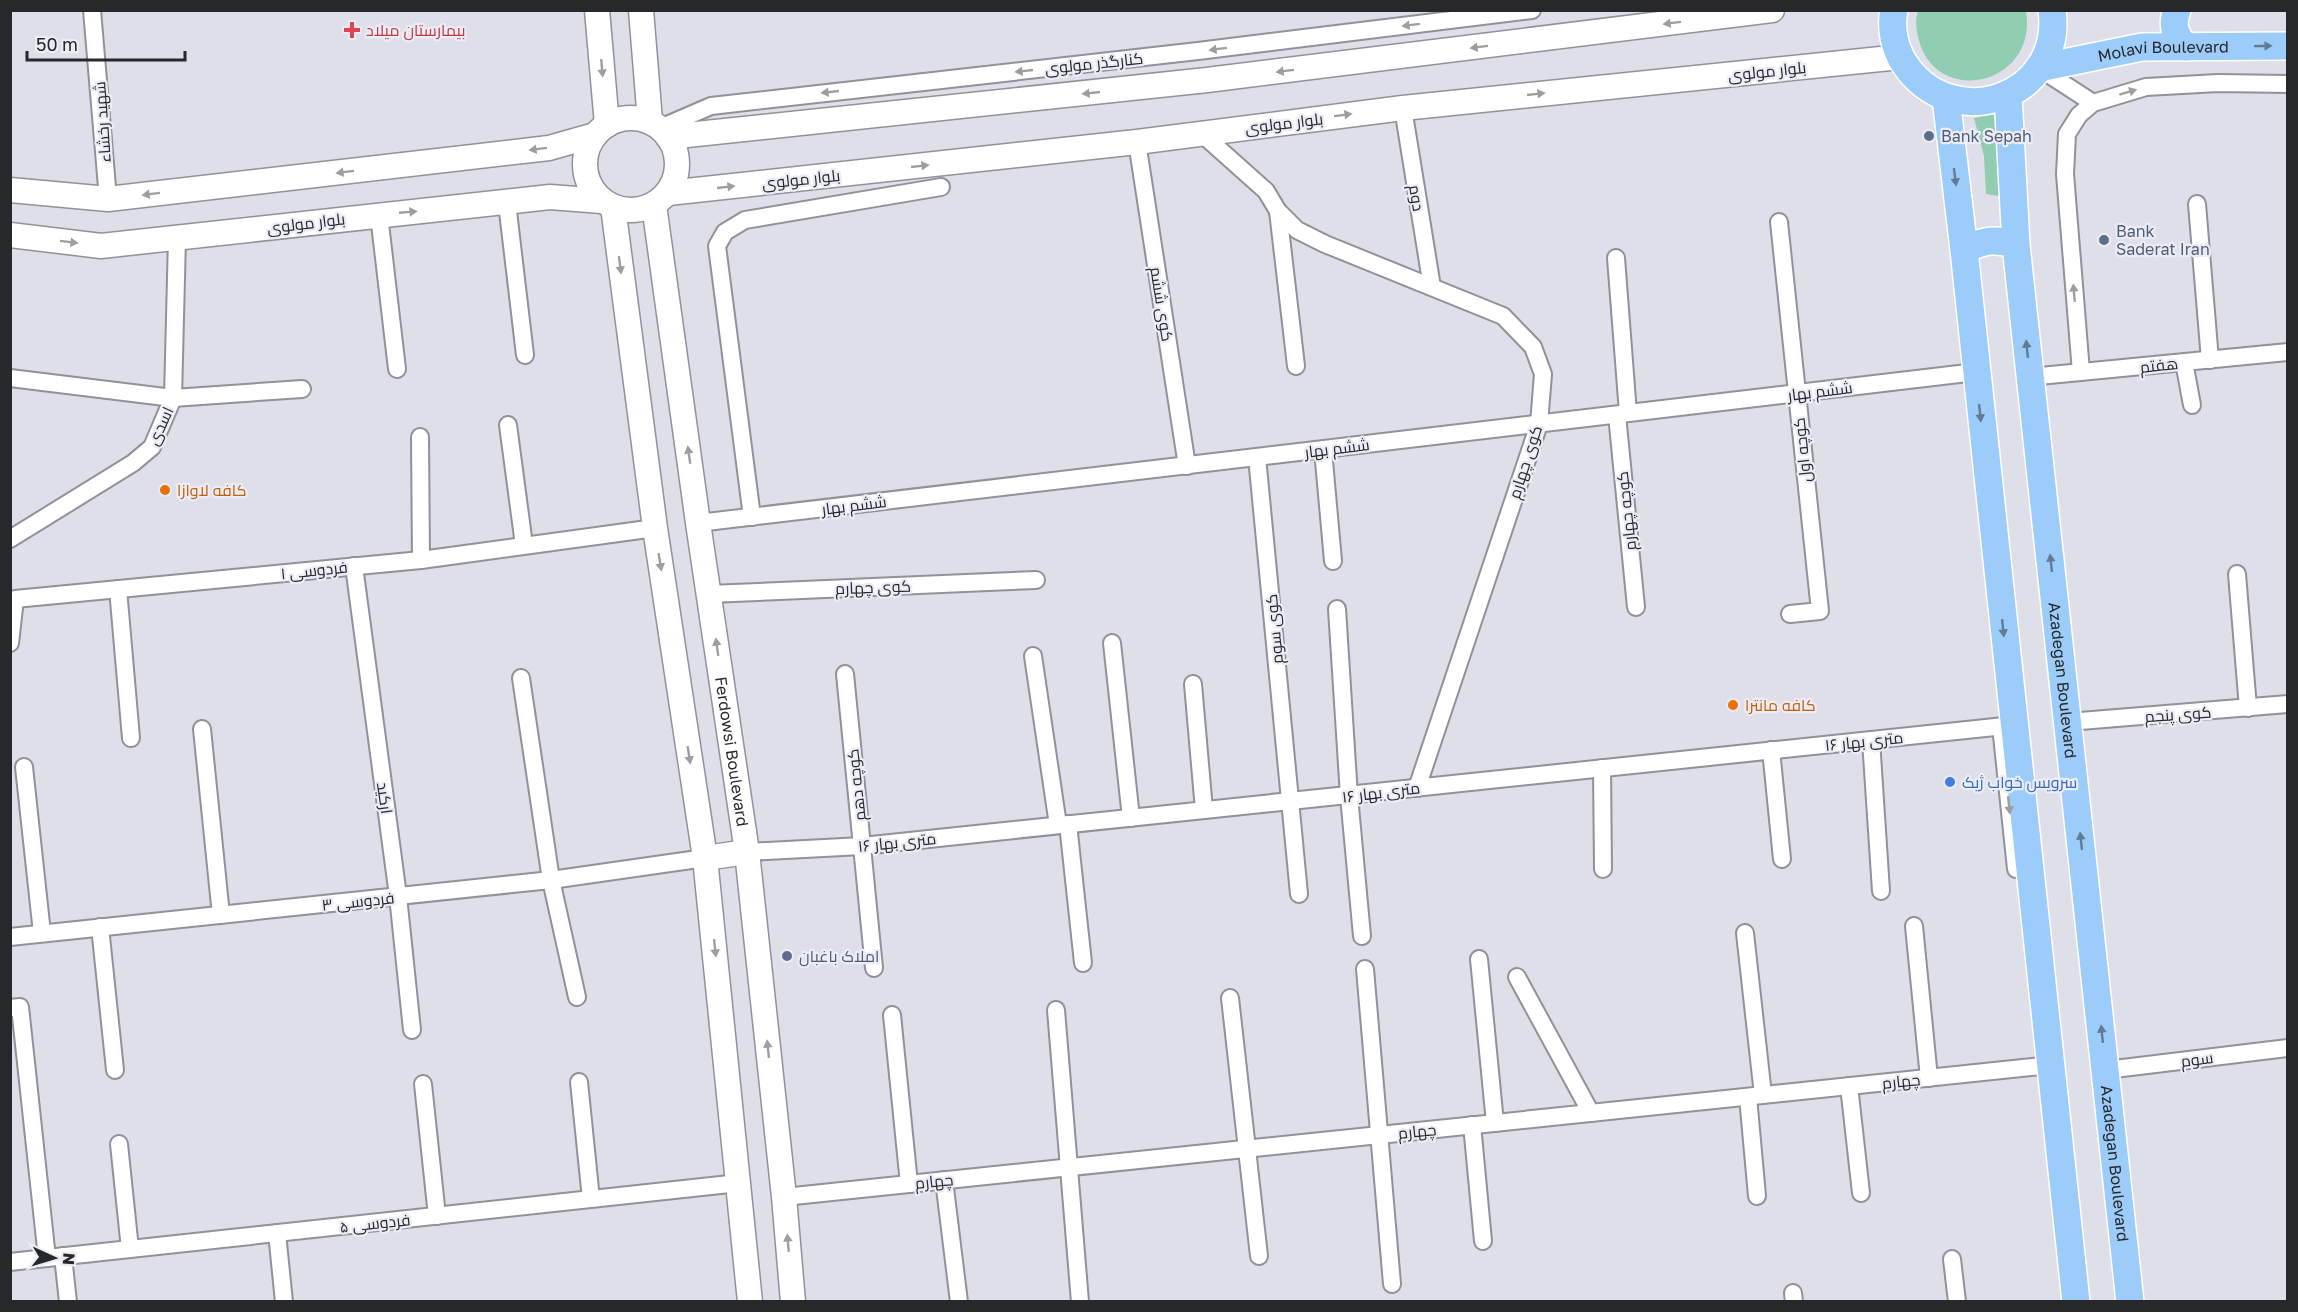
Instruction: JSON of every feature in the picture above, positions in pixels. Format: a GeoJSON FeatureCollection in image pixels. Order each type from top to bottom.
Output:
{"type":"FeatureCollection","features":[{"type":"Feature","properties":{"kind":"main road"},"geometry":{"type":"LineString","coordinates":[[597,10],[601,130],[589,146],[585,170],[594,192],[607,204],[634,211],[661,199],[674,183],[677,159],[674,147],[659,129],[641,10]]}},
{"type":"Feature","properties":{"kind":"main road"},"geometry":{"type":"LineString","coordinates":[[10,190],[108,199],[549,148],[628,118],[659,129],[1207,80],[1772,10]]}},
{"type":"Feature","properties":{"kind":"main road"},"geometry":{"type":"LineString","coordinates":[[1893,10],[1893,37],[1900,57],[1912,75],[1927,89],[1946,98],[1967,103],[1988,101],[2008,95],[2025,84],[2039,68],[2047,53],[2052,37],[2052,10]]}},
{"type":"Feature","properties":{"kind":"main road"},"geometry":{"type":"LineString","coordinates":[[2177,10],[2174,25],[2176,34],[2186,47]]}},
{"type":"Feature","properties":{"kind":"main road","name":"Molavi Boulevard"},"geometry":{"type":"LineString","coordinates":[[2039,68],[2142,47],[2288,46]]}},
{"type":"Feature","properties":{"kind":"main road","name":"بلوار مولوی"},"geometry":{"type":"LineString","coordinates":[[661,199],[1402,108],[1900,57]]}},
{"type":"Feature","properties":{"kind":"main road","name":"Azadegan Boulevard"},"geometry":{"type":"LineString","coordinates":[[2008,95],[2016,244],[2130,1302]]}},
{"type":"Feature","properties":{"kind":"main road"},"geometry":{"type":"LineString","coordinates":[[1946,98],[1976,372],[2007,726],[2044,1066],[2076,1302]]}},
{"type":"Feature","properties":{"kind":"main road","name":"بلوار مولوی"},"geometry":{"type":"LineString","coordinates":[[10,235],[101,246],[550,197],[607,204]]}},
{"type":"Feature","properties":{"kind":"main road","name":"Ferdowsi Boulevard"},"geometry":{"type":"LineString","coordinates":[[661,199],[698,523],[747,852],[793,1302]]}},
{"type":"Feature","properties":{"kind":"main road"},"geometry":{"type":"LineString","coordinates":[[607,204],[705,858],[740,1183],[750,1302]]}},
{"type":"Feature","properties":{"kind":"main road"},"geometry":{"type":"LineString","coordinates":[[1964,250],[1981,241],[2002,240],[2016,244]]}},
{"type":"Feature","properties":{"kind":"main road"},"geometry":{"type":"LineString","coordinates":[[705,858],[747,852]]}},
{"type":"Feature","properties":{"kind":"street","name":"شهید رخشاء"},"geometry":{"type":"LineString","coordinates":[[92,10],[108,199]]}},
{"type":"Feature","properties":{"kind":"street","name":"کنارگذر مولوی"},"geometry":{"type":"LineString","coordinates":[[659,129],[711,106],[1198,51],[1532,10]]}},
{"type":"Feature","properties":{"kind":"street"},"geometry":{"type":"LineString","coordinates":[[2039,68],[2093,103]]}},
{"type":"Feature","properties":{"kind":"street"},"geometry":{"type":"LineString","coordinates":[[2081,372],[2065,174],[2067,134],[2079,116],[2093,103],[2146,87],[2218,83],[2288,84]]}},
{"type":"Feature","properties":{"kind":"street","name":"دوم"},"geometry":{"type":"LineString","coordinates":[[1402,108],[1432,287]]}},
{"type":"Feature","properties":{"kind":"street","name":"کوی چهارم"},"geometry":{"type":"LineString","coordinates":[[1201,133],[1266,191],[1278,211],[1297,230],[1503,316],[1533,347],[1543,374],[1539,424],[1417,788]]}},
{"type":"Feature","properties":{"kind":"street","name":"کوی ششم"},"geometry":{"type":"LineString","coordinates":[[1137,142],[1186,466]]}},
{"type":"Feature","properties":{"kind":"street"},"geometry":{"type":"LineString","coordinates":[[752,517],[717,246],[725,232],[745,220],[941,187]]}},
{"type":"Feature","properties":{"kind":"street"},"geometry":{"type":"LineString","coordinates":[[507,203],[525,356]]}},
{"type":"Feature","properties":{"kind":"street"},"geometry":{"type":"LineString","coordinates":[[2197,204],[2210,360]]}},
{"type":"Feature","properties":{"kind":"street"},"geometry":{"type":"LineString","coordinates":[[1278,211],[1296,366]]}},
{"type":"Feature","properties":{"kind":"street"},"geometry":{"type":"LineString","coordinates":[[378,214],[397,369]]}},
{"type":"Feature","properties":{"kind":"street","name":"کوچه اول"},"geometry":{"type":"LineString","coordinates":[[1779,222],[1820,611],[1790,614]]}},
{"type":"Feature","properties":{"kind":"street","name":"اسدی"},"geometry":{"type":"LineString","coordinates":[[10,539],[133,464],[152,447],[173,398],[177,238]]}},
{"type":"Feature","properties":{"kind":"street","name":"کوچه چهارم"},"geometry":{"type":"LineString","coordinates":[[1616,258],[1622,414],[1636,607]]}},
{"type":"Feature","properties":{"kind":"street","name":"هفتم"},"geometry":{"type":"LineString","coordinates":[[2030,377],[2288,352]]}},
{"type":"Feature","properties":{"kind":"street"},"geometry":{"type":"LineString","coordinates":[[2184,362],[2192,405]]}},
{"type":"Feature","properties":{"kind":"street","name":"ششم بهار"},"geometry":{"type":"LineString","coordinates":[[698,523],[1976,372]]}},
{"type":"Feature","properties":{"kind":"street"},"geometry":{"type":"LineString","coordinates":[[10,378],[173,398],[302,389]]}},
{"type":"Feature","properties":{"kind":"street"},"geometry":{"type":"LineString","coordinates":[[508,425],[524,544]]}},
{"type":"Feature","properties":{"kind":"street"},"geometry":{"type":"LineString","coordinates":[[420,437],[421,560]]}},
{"type":"Feature","properties":{"kind":"street"},"geometry":{"type":"LineString","coordinates":[[1323,450],[1333,561]]}},
{"type":"Feature","properties":{"kind":"street","name":"کوی سوم"},"geometry":{"type":"LineString","coordinates":[[1257,457],[1299,894]]}},
{"type":"Feature","properties":{"kind":"street","name":"فردوسی ۱"},"geometry":{"type":"LineString","coordinates":[[10,642],[15,599],[421,560],[524,544],[655,528]]}},
{"type":"Feature","properties":{"kind":"street","name":"ارکید"},"geometry":{"type":"LineString","coordinates":[[354,566],[398,896],[412,1030]]}},
{"type":"Feature","properties":{"kind":"street"},"geometry":{"type":"LineString","coordinates":[[2237,574],[2248,708]]}},
{"type":"Feature","properties":{"kind":"street","name":"کوی چهارم"},"geometry":{"type":"LineString","coordinates":[[710,594],[1036,580]]}},
{"type":"Feature","properties":{"kind":"street"},"geometry":{"type":"LineString","coordinates":[[118,590],[131,738]]}},
{"type":"Feature","properties":{"kind":"street"},"geometry":{"type":"LineString","coordinates":[[1337,609],[1349,796],[1362,936]]}},
{"type":"Feature","properties":{"kind":"street"},"geometry":{"type":"LineString","coordinates":[[1112,643],[1131,818]]}},
{"type":"Feature","properties":{"kind":"street"},"geometry":{"type":"LineString","coordinates":[[1033,656],[1063,825],[1083,963]]}},
{"type":"Feature","properties":{"kind":"street","name":"کوچه دهم"},"geometry":{"type":"LineString","coordinates":[[845,674],[874,968]]}},
{"type":"Feature","properties":{"kind":"street"},"geometry":{"type":"LineString","coordinates":[[521,678],[550,880],[577,997]]}},
{"type":"Feature","properties":{"kind":"street"},"geometry":{"type":"LineString","coordinates":[[1193,684],[1204,810]]}},
{"type":"Feature","properties":{"kind":"street","name":"کوی پنجم"},"geometry":{"type":"LineString","coordinates":[[2068,722],[2288,704]]}},
{"type":"Feature","properties":{"kind":"street","name":"۱۶ متری بهار"},"geometry":{"type":"LineString","coordinates":[[747,852],[862,846],[2007,726]]}},
{"type":"Feature","properties":{"kind":"street"},"geometry":{"type":"LineString","coordinates":[[202,729],[221,915]]}},
{"type":"Feature","properties":{"kind":"street"},"geometry":{"type":"LineString","coordinates":[[1871,740],[1881,891]]}},
{"type":"Feature","properties":{"kind":"street"},"geometry":{"type":"LineString","coordinates":[[1771,750],[1782,859]]}},
{"type":"Feature","properties":{"kind":"street"},"geometry":{"type":"LineString","coordinates":[[24,767],[42,933]]}},
{"type":"Feature","properties":{"kind":"street"},"geometry":{"type":"LineString","coordinates":[[1602,768],[1603,869]]}},
{"type":"Feature","properties":{"kind":"street","name":"فردوسی ۳"},"geometry":{"type":"LineString","coordinates":[[10,937],[550,880],[705,858]]}},
{"type":"Feature","properties":{"kind":"street"},"geometry":{"type":"LineString","coordinates":[[1914,926],[1929,1078]]}},
{"type":"Feature","properties":{"kind":"street"},"geometry":{"type":"LineString","coordinates":[[100,927],[115,1070]]}},
{"type":"Feature","properties":{"kind":"street"},"geometry":{"type":"LineString","coordinates":[[1745,933],[1755,1096],[1757,1196]]}},
{"type":"Feature","properties":{"kind":"street"},"geometry":{"type":"LineString","coordinates":[[1479,959],[1495,1123]]}},
{"type":"Feature","properties":{"kind":"street"},"geometry":{"type":"LineString","coordinates":[[1365,969],[1392,1284]]}},
{"type":"Feature","properties":{"kind":"street"},"geometry":{"type":"LineString","coordinates":[[1517,977],[1591,1113]]}},
{"type":"Feature","properties":{"kind":"street"},"geometry":{"type":"LineString","coordinates":[[1230,998],[1259,1256]]}},
{"type":"Feature","properties":{"kind":"street"},"geometry":{"type":"LineString","coordinates":[[10,1008],[20,1007],[55,1257],[68,1302]]}},
{"type":"Feature","properties":{"kind":"street"},"geometry":{"type":"LineString","coordinates":[[1056,1010],[1080,1302]]}},
{"type":"Feature","properties":{"kind":"street"},"geometry":{"type":"LineString","coordinates":[[892,1015],[909,1184]]}},
{"type":"Feature","properties":{"kind":"street","name":"سوم"},"geometry":{"type":"LineString","coordinates":[[2106,1070],[2288,1048]]}},
{"type":"Feature","properties":{"kind":"street"},"geometry":{"type":"LineString","coordinates":[[2044,1066],[2066,1302]]}},
{"type":"Feature","properties":{"kind":"street","name":"چهارم"},"geometry":{"type":"LineString","coordinates":[[784,1197],[2044,1066]]}},
{"type":"Feature","properties":{"kind":"street"},"geometry":{"type":"LineString","coordinates":[[579,1082],[591,1199]]}},
{"type":"Feature","properties":{"kind":"street"},"geometry":{"type":"LineString","coordinates":[[423,1084],[437,1216]]}},
{"type":"Feature","properties":{"kind":"street"},"geometry":{"type":"LineString","coordinates":[[1849,1086],[1861,1193]]}},
{"type":"Feature","properties":{"kind":"street"},"geometry":{"type":"LineString","coordinates":[[1472,1125],[1483,1241]]}},
{"type":"Feature","properties":{"kind":"street"},"geometry":{"type":"LineString","coordinates":[[119,1144],[130,1249]]}},
{"type":"Feature","properties":{"kind":"street"},"geometry":{"type":"LineString","coordinates":[[944,1180],[959,1302]]}},
{"type":"Feature","properties":{"kind":"street","name":"فردوسی ۵"},"geometry":{"type":"LineString","coordinates":[[10,1262],[740,1183]]}},
{"type":"Feature","properties":{"kind":"street"},"geometry":{"type":"LineString","coordinates":[[277,1233],[284,1302]]}},
{"type":"Feature","properties":{"kind":"street"},"geometry":{"type":"LineString","coordinates":[[1952,1259],[1957,1302]]}},
{"type":"Feature","properties":{"kind":"green space"},"geometry":{"type":"Polygon","coordinates":[[[1918,11],[2026,11],[2026,35],[2018,55],[2004,69],[1987,78],[1968,80],[1949,77],[1933,66],[1921,47],[1916,29],[1918,11]]]}},
{"type":"Feature","properties":{"kind":"green space"},"geometry":{"type":"Polygon","coordinates":[[[1996,114],[1999,196],[1986,194],[1984,156],[1974,118],[1996,114]]]}},
{"type":"Feature","properties":{"kind":"place","name":"بیمارستان میلاد"},"geometry":{"type":"Point","coordinates":[352,30]}},
{"type":"Feature","properties":{"kind":"place","name":"Bank Sepah"},"geometry":{"type":"Point","coordinates":[1929,136]}},
{"type":"Feature","properties":{"kind":"place","name":"Bank Saderat Iran"},"geometry":{"type":"Point","coordinates":[2104,240]}},
{"type":"Feature","properties":{"kind":"place","name":"کافه لاوازا"},"geometry":{"type":"Point","coordinates":[165,490]}},
{"type":"Feature","properties":{"kind":"place","name":"کافه مانترا"},"geometry":{"type":"Point","coordinates":[1733,705]}},
{"type":"Feature","properties":{"kind":"place","name":"سرویس خواب ژیک"},"geometry":{"type":"Point","coordinates":[1950,782]}},
{"type":"Feature","properties":{"kind":"place","name":"املاک باغبان"},"geometry":{"type":"Point","coordinates":[787,956]}}]}
